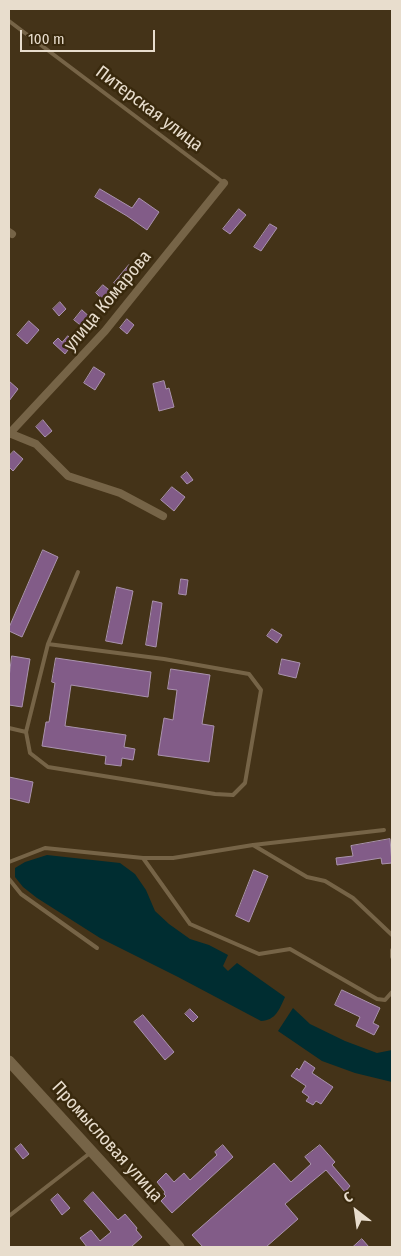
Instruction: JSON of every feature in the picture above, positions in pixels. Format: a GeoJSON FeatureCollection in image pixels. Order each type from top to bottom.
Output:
{"type":"FeatureCollection","features":[{"type":"Feature","properties":{"kind":"main road","name":"Промысловая улица"},"geometry":{"type":"LineString","coordinates":[[9,1061],[180,1247]]}},
{"type":"Feature","properties":{"kind":"street","name":"улица Комарова"},"geometry":{"type":"LineString","coordinates":[[9,433],[106,331],[224,182]]}},
{"type":"Feature","properties":{"kind":"street"},"geometry":{"type":"LineString","coordinates":[[9,433],[36,444],[68,476],[120,493],[163,516]]}},
{"type":"Feature","properties":{"kind":"lane","name":"Питерская улица"},"geometry":{"type":"LineString","coordinates":[[9,21],[224,182]]}},
{"type":"Feature","properties":{"kind":"lane"},"geometry":{"type":"LineString","coordinates":[[48,644],[249,674],[260,690],[245,783],[233,795],[224,795],[48,767],[30,753],[26,732],[48,644],[78,572]]}},
{"type":"Feature","properties":{"kind":"lane"},"geometry":{"type":"LineString","coordinates":[[9,728],[26,732]]}},
{"type":"Feature","properties":{"kind":"lane"},"geometry":{"type":"LineString","coordinates":[[9,862],[45,848],[143,858],[174,858],[253,845],[384,830]]}},
{"type":"Feature","properties":{"kind":"lane"},"geometry":{"type":"LineString","coordinates":[[253,845],[306,877],[325,881],[353,898],[392,935]]}},
{"type":"Feature","properties":{"kind":"lane"},"geometry":{"type":"LineString","coordinates":[[143,858],[190,924],[259,954],[290,949],[377,999],[385,1000],[392,992]]}},
{"type":"Feature","properties":{"kind":"lane"},"geometry":{"type":"LineString","coordinates":[[9,879],[21,894],[96,948]]}},
{"type":"Feature","properties":{"kind":"lane"},"geometry":{"type":"LineString","coordinates":[[392,950],[392,957]]}},
{"type":"Feature","properties":{"kind":"lane"},"geometry":{"type":"LineString","coordinates":[[9,1216],[92,1151]]}},
{"type":"Feature","properties":{"kind":"water"},"geometry":{"type":"Polygon","coordinates":[[[47,855],[120,863],[135,874],[146,890],[155,911],[169,924],[190,939],[209,945],[228,955],[223,966],[228,971],[237,963],[285,997],[276,1014],[270,1019],[261,1021],[100,938],[37,898],[23,887],[15,877],[15,868],[25,862],[47,855]]]}},
{"type":"Feature","properties":{"kind":"water"},"geometry":{"type":"Polygon","coordinates":[[[293,1008],[310,1024],[345,1041],[377,1053],[392,1050],[392,1082],[355,1073],[322,1061],[278,1031],[293,1008]]]}},
{"type":"Feature","properties":{"kind":"building"},"geometry":{"type":"Polygon","coordinates":[[[100,189],[132,208],[139,198],[159,212],[147,230],[95,197],[100,189]]]}},
{"type":"Feature","properties":{"kind":"building"},"geometry":{"type":"Polygon","coordinates":[[[239,209],[246,215],[230,234],[223,229],[239,209]]]}},
{"type":"Feature","properties":{"kind":"building"},"geometry":{"type":"Polygon","coordinates":[[[270,224],[277,228],[261,251],[254,247],[270,224]]]}},
{"type":"Feature","properties":{"kind":"building"},"geometry":{"type":"Polygon","coordinates":[[[129,265],[135,269],[120,288],[114,283],[129,265]]]}},
{"type":"Feature","properties":{"kind":"building"},"geometry":{"type":"Polygon","coordinates":[[[103,285],[113,293],[105,302],[96,293],[103,285]]]}},
{"type":"Feature","properties":{"kind":"building"},"geometry":{"type":"Polygon","coordinates":[[[60,302],[66,309],[59,316],[53,309],[60,302]]]}},
{"type":"Feature","properties":{"kind":"building"},"geometry":{"type":"Polygon","coordinates":[[[82,310],[92,319],[84,328],[74,320],[82,310]]]}},
{"type":"Feature","properties":{"kind":"building"},"geometry":{"type":"Polygon","coordinates":[[[127,319],[134,325],[127,334],[120,328],[127,319]]]}},
{"type":"Feature","properties":{"kind":"building"},"geometry":{"type":"Polygon","coordinates":[[[29,321],[39,330],[27,344],[17,335],[29,321]]]}},
{"type":"Feature","properties":{"kind":"building"},"geometry":{"type":"Polygon","coordinates":[[[68,336],[74,342],[65,354],[53,343],[58,338],[62,342],[68,336]]]}},
{"type":"Feature","properties":{"kind":"building"},"geometry":{"type":"Polygon","coordinates":[[[94,367],[105,374],[95,390],[84,383],[94,367]]]}},
{"type":"Feature","properties":{"kind":"building"},"geometry":{"type":"Polygon","coordinates":[[[9,381],[18,389],[9,401],[9,381]]]}},
{"type":"Feature","properties":{"kind":"building"},"geometry":{"type":"Polygon","coordinates":[[[164,381],[166,389],[169,388],[174,407],[159,411],[153,384],[164,381]]]}},
{"type":"Feature","properties":{"kind":"building"},"geometry":{"type":"Polygon","coordinates":[[[43,420],[52,431],[45,437],[36,427],[43,420]]]}},
{"type":"Feature","properties":{"kind":"building"},"geometry":{"type":"Polygon","coordinates":[[[14,451],[23,459],[13,471],[9,467],[9,456],[14,451]]]}},
{"type":"Feature","properties":{"kind":"building"},"geometry":{"type":"Polygon","coordinates":[[[187,472],[193,480],[187,484],[181,477],[187,472]]]}},
{"type":"Feature","properties":{"kind":"building"},"geometry":{"type":"Polygon","coordinates":[[[172,487],[185,497],[174,511],[161,500],[172,487]]]}},
{"type":"Feature","properties":{"kind":"building"},"geometry":{"type":"Polygon","coordinates":[[[43,550],[58,557],[22,637],[9,631],[9,628],[43,550]]]}},
{"type":"Feature","properties":{"kind":"building"},"geometry":{"type":"Polygon","coordinates":[[[181,579],[188,580],[186,595],[179,594],[181,579]]]}},
{"type":"Feature","properties":{"kind":"building"},"geometry":{"type":"Polygon","coordinates":[[[117,587],[133,591],[122,644],[106,641],[117,587]]]}},
{"type":"Feature","properties":{"kind":"building"},"geometry":{"type":"Polygon","coordinates":[[[153,601],[162,603],[156,647],[146,645],[153,601]]]}},
{"type":"Feature","properties":{"kind":"building"},"geometry":{"type":"Polygon","coordinates":[[[272,629],[282,635],[277,643],[267,636],[272,629]]]}},
{"type":"Feature","properties":{"kind":"building"},"geometry":{"type":"Polygon","coordinates":[[[12,656],[30,659],[22,707],[9,705],[9,678],[12,656]]]}},
{"type":"Feature","properties":{"kind":"building"},"geometry":{"type":"Polygon","coordinates":[[[56,658],[151,672],[148,697],[71,685],[65,726],[126,735],[124,747],[135,749],[133,760],[122,758],[121,766],[105,764],[106,756],[42,746],[46,722],[49,722],[55,683],[52,682],[56,658]]]}},
{"type":"Feature","properties":{"kind":"building"},"geometry":{"type":"Polygon","coordinates":[[[282,659],[300,663],[296,678],[279,674],[282,659]]]}},
{"type":"Feature","properties":{"kind":"building"},"geometry":{"type":"Polygon","coordinates":[[[171,669],[210,675],[202,724],[214,726],[209,762],[158,755],[164,718],[173,720],[177,690],[168,689],[171,669]]]}},
{"type":"Feature","properties":{"kind":"building"},"geometry":{"type":"Polygon","coordinates":[[[9,777],[33,782],[29,803],[9,798],[9,777]]]}},
{"type":"Feature","properties":{"kind":"building"},"geometry":{"type":"Polygon","coordinates":[[[390,839],[392,863],[382,864],[381,858],[337,865],[336,858],[353,856],[351,846],[390,839]]]}},
{"type":"Feature","properties":{"kind":"building"},"geometry":{"type":"Polygon","coordinates":[[[254,870],[268,876],[249,922],[236,916],[254,870]]]}},
{"type":"Feature","properties":{"kind":"building"},"geometry":{"type":"Polygon","coordinates":[[[342,990],[380,1008],[373,1023],[379,1026],[374,1035],[356,1026],[360,1017],[335,1005],[342,990]]]}},
{"type":"Feature","properties":{"kind":"building"},"geometry":{"type":"Polygon","coordinates":[[[190,1009],[198,1017],[193,1022],[185,1014],[190,1009]]]}},
{"type":"Feature","properties":{"kind":"building"},"geometry":{"type":"Polygon","coordinates":[[[143,1015],[174,1052],[165,1060],[134,1022],[143,1015]]]}},
{"type":"Feature","properties":{"kind":"building"},"geometry":{"type":"Polygon","coordinates":[[[305,1061],[315,1068],[312,1073],[333,1087],[321,1104],[316,1101],[313,1105],[306,1101],[309,1097],[302,1092],[306,1086],[291,1076],[297,1068],[299,1070],[305,1061]]]}},
{"type":"Feature","properties":{"kind":"building"},"geometry":{"type":"Polygon","coordinates":[[[21,1144],[29,1154],[23,1159],[15,1149],[21,1144]]]}},
{"type":"Feature","properties":{"kind":"building"},"geometry":{"type":"Polygon","coordinates":[[[223,1145],[233,1157],[172,1213],[161,1201],[166,1196],[157,1182],[166,1173],[174,1182],[184,1173],[190,1180],[217,1155],[215,1152],[223,1145]]]}},
{"type":"Feature","properties":{"kind":"building"},"geometry":{"type":"Polygon","coordinates":[[[320,1145],[335,1162],[332,1165],[350,1186],[345,1192],[326,1170],[285,1204],[298,1219],[266,1247],[203,1247],[192,1235],[274,1163],[291,1182],[311,1164],[305,1157],[320,1145]]]}},
{"type":"Feature","properties":{"kind":"building"},"geometry":{"type":"Polygon","coordinates":[[[93,1192],[118,1220],[125,1214],[137,1228],[136,1230],[142,1237],[131,1247],[87,1247],[80,1238],[91,1230],[100,1241],[111,1232],[84,1201],[93,1192]]]}},
{"type":"Feature","properties":{"kind":"building"},"geometry":{"type":"Polygon","coordinates":[[[58,1194],[70,1208],[62,1215],[51,1200],[58,1194]]]}},
{"type":"Feature","properties":{"kind":"building"},"geometry":{"type":"Polygon","coordinates":[[[362,1239],[369,1247],[353,1247],[362,1239]]]}}]}
